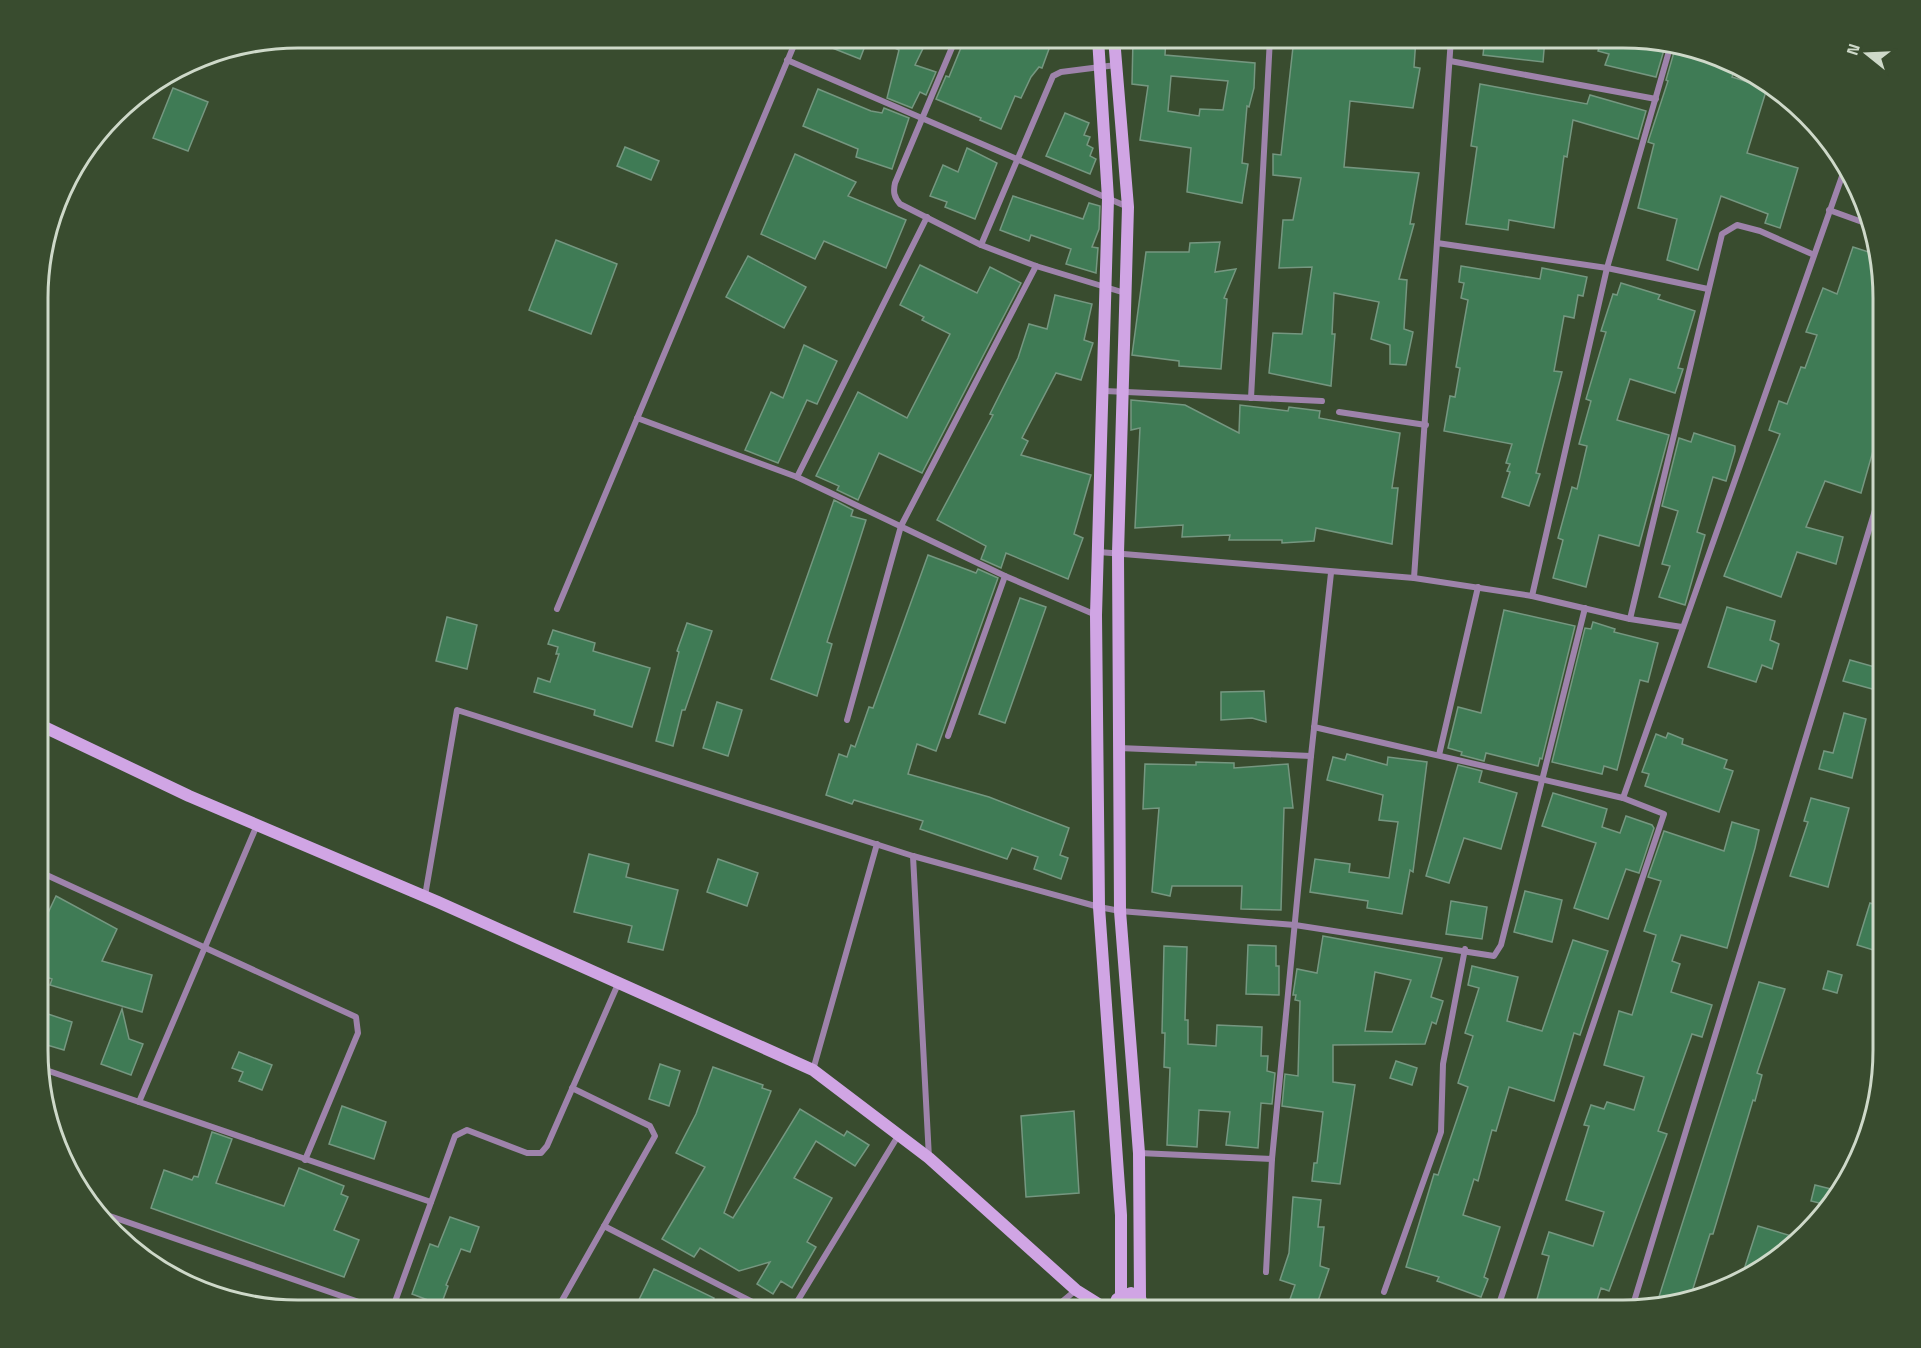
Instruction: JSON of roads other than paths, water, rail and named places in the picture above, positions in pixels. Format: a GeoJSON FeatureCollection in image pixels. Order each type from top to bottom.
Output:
{"type":"FeatureCollection","features":[{"type":"Feature","properties":{"kind":"street"},"geometry":{"type":"LineString","coordinates":[[557,609],[792,48]]}},
{"type":"Feature","properties":{"kind":"street"},"geometry":{"type":"LineString","coordinates":[[952,48],[893,190],[900,204],[981,245],[1036,266],[1126,293]]}},
{"type":"Feature","properties":{"kind":"street"},"geometry":{"type":"LineString","coordinates":[[1099,48],[1108,199],[1105,391],[1096,615],[1099,907],[1121,1215],[1121,1295],[1117,1300]]}},
{"type":"Feature","properties":{"kind":"street"},"geometry":{"type":"LineString","coordinates":[[1114,48],[1128,207],[1118,553],[1120,911],[1139,1153],[1142,1300]]}},
{"type":"Feature","properties":{"kind":"street"},"geometry":{"type":"LineString","coordinates":[[1251,398],[1269,48]]}},
{"type":"Feature","properties":{"kind":"street"},"geometry":{"type":"LineString","coordinates":[[1414,578],[1451,48]]}},
{"type":"Feature","properties":{"kind":"street"},"geometry":{"type":"LineString","coordinates":[[1532,596],[1607,268],[1669,53]]}},
{"type":"Feature","properties":{"kind":"street"},"geometry":{"type":"LineString","coordinates":[[787,60],[921,120],[1128,207]]}},
{"type":"Feature","properties":{"kind":"street"},"geometry":{"type":"LineString","coordinates":[[1450,61],[1656,99]]}},
{"type":"Feature","properties":{"kind":"street"},"geometry":{"type":"LineString","coordinates":[[981,245],[1053,76],[1061,72],[1116,65]]}},
{"type":"Feature","properties":{"kind":"street"},"geometry":{"type":"LineString","coordinates":[[1623,798],[1812,254],[1841,177]]}},
{"type":"Feature","properties":{"kind":"street"},"geometry":{"type":"LineString","coordinates":[[1829,210],[1861,222]]}},
{"type":"Feature","properties":{"kind":"street"},"geometry":{"type":"LineString","coordinates":[[797,477],[927,217]]}},
{"type":"Feature","properties":{"kind":"street"},"geometry":{"type":"LineString","coordinates":[[1630,619],[1722,234],[1737,225],[1760,231],[1812,254]]}},
{"type":"Feature","properties":{"kind":"street"},"geometry":{"type":"LineString","coordinates":[[1437,243],[1607,268],[1708,289]]}},
{"type":"Feature","properties":{"kind":"street"},"geometry":{"type":"LineString","coordinates":[[847,720],[902,526],[1036,266]]}},
{"type":"Feature","properties":{"kind":"street"},"geometry":{"type":"LineString","coordinates":[[1105,391],[1322,401]]}},
{"type":"Feature","properties":{"kind":"street"},"geometry":{"type":"LineString","coordinates":[[1339,412],[1426,425]]}},
{"type":"Feature","properties":{"kind":"street"},"geometry":{"type":"LineString","coordinates":[[637,418],[797,477],[1005,576],[1096,615]]}},
{"type":"Feature","properties":{"kind":"street"},"geometry":{"type":"LineString","coordinates":[[1635,1299],[1873,517]]}},
{"type":"Feature","properties":{"kind":"street"},"geometry":{"type":"LineString","coordinates":[[1099,552],[1331,573],[1414,578],[1532,596],[1630,619],[1682,627]]}},
{"type":"Feature","properties":{"kind":"street"},"geometry":{"type":"LineString","coordinates":[[1266,1272],[1272,1160],[1331,573]]}},
{"type":"Feature","properties":{"kind":"street"},"geometry":{"type":"LineString","coordinates":[[948,736],[1005,576]]}},
{"type":"Feature","properties":{"kind":"street"},"geometry":{"type":"LineString","coordinates":[[1439,755],[1478,587]]}},
{"type":"Feature","properties":{"kind":"street"},"geometry":{"type":"LineString","coordinates":[[424,897],[457,710],[913,856],[1099,907],[1120,911],[1295,925],[1466,949],[1494,956],[1501,945],[1544,779],[1584,608]]}},
{"type":"Feature","properties":{"kind":"street"},"geometry":{"type":"LineString","coordinates":[[1314,727],[1623,798],[1664,814],[1500,1300]]}},
{"type":"Feature","properties":{"kind":"street"},"geometry":{"type":"LineString","coordinates":[[48,728],[189,796],[424,897],[813,1070],[929,1158],[1076,1290],[1092,1300]]}},
{"type":"Feature","properties":{"kind":"street"},"geometry":{"type":"LineString","coordinates":[[1118,748],[1311,756]]}},
{"type":"Feature","properties":{"kind":"street"},"geometry":{"type":"LineString","coordinates":[[139,1102],[257,825]]}},
{"type":"Feature","properties":{"kind":"street"},"geometry":{"type":"LineString","coordinates":[[813,1070],[877,844]]}},
{"type":"Feature","properties":{"kind":"street"},"geometry":{"type":"LineString","coordinates":[[913,856],[929,1158]]}},
{"type":"Feature","properties":{"kind":"street"},"geometry":{"type":"LineString","coordinates":[[48,876],[356,1017],[358,1033],[305,1160]]}},
{"type":"Feature","properties":{"kind":"street"},"geometry":{"type":"LineString","coordinates":[[1384,1292],[1441,1132],[1443,1064],[1466,949]]}},
{"type":"Feature","properties":{"kind":"street"},"geometry":{"type":"LineString","coordinates":[[396,1300],[455,1136],[461,1131],[476,1132],[526,1153],[541,1153],[547,1146],[618,984]]}},
{"type":"Feature","properties":{"kind":"street"},"geometry":{"type":"LineString","coordinates":[[49,1071],[431,1202]]}},
{"type":"Feature","properties":{"kind":"street"},"geometry":{"type":"LineString","coordinates":[[562,1300],[654,1142],[654,1130],[572,1088]]}},
{"type":"Feature","properties":{"kind":"street"},"geometry":{"type":"LineString","coordinates":[[798,1300],[898,1136]]}},
{"type":"Feature","properties":{"kind":"street"},"geometry":{"type":"LineString","coordinates":[[1139,1153],[1272,1160]]}},
{"type":"Feature","properties":{"kind":"street"},"geometry":{"type":"LineString","coordinates":[[1121,1215],[1139,1214]]}},
{"type":"Feature","properties":{"kind":"street"},"geometry":{"type":"LineString","coordinates":[[111,1217],[353,1300]]}},
{"type":"Feature","properties":{"kind":"street"},"geometry":{"type":"LineString","coordinates":[[604,1226],[748,1300]]}},
{"type":"Feature","properties":{"kind":"street"},"geometry":{"type":"LineString","coordinates":[[1064,1300],[1076,1290]]}},
{"type":"Feature","properties":{"kind":"street"},"geometry":{"type":"LineString","coordinates":[[1121,1295],[1131,1293],[1138,1300]]}}]}
